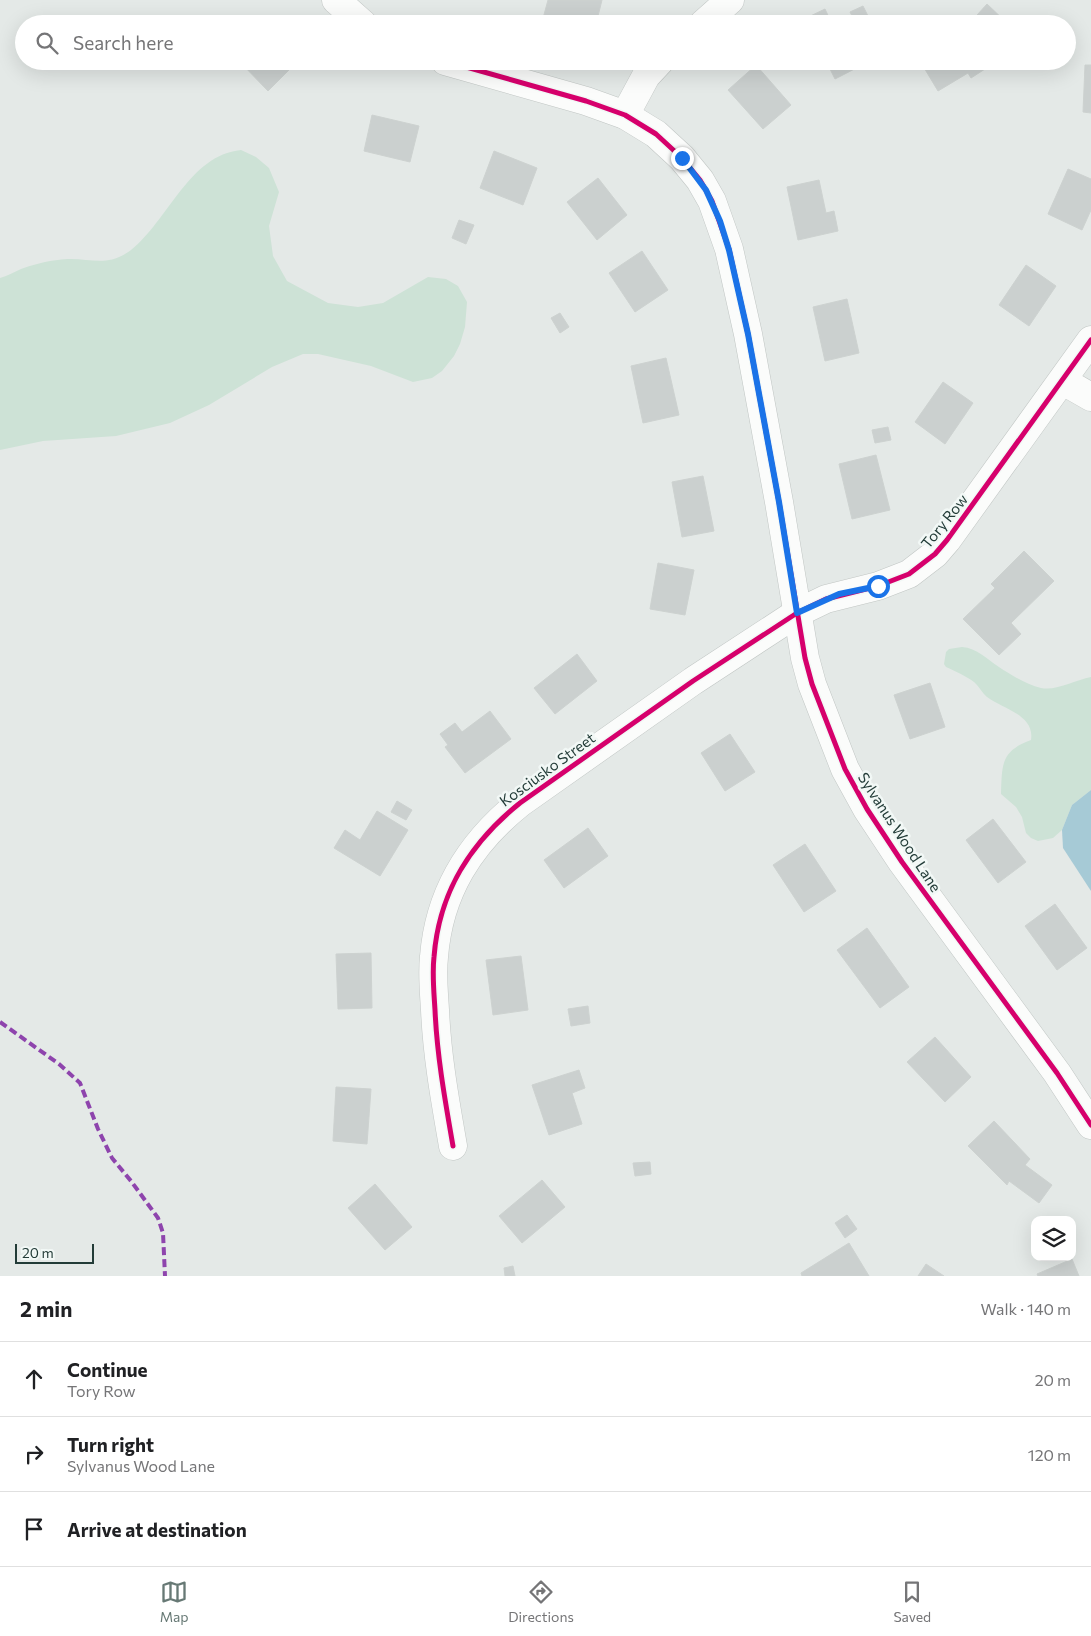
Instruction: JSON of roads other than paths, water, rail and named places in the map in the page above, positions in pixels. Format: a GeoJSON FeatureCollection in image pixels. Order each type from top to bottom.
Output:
{"type":"FeatureCollection","features":[{"type":"Feature","properties":{"kind":"street"},"geometry":{"type":"LineString","coordinates":[[336,0],[353,15]]}},
{"type":"Feature","properties":{"kind":"street"},"geometry":{"type":"LineString","coordinates":[[712,15],[730,0]]}},
{"type":"Feature","properties":{"kind":"street","name":"Sylvanus Wood Lane"},"geometry":{"type":"LineString","coordinates":[[477,70],[586,101],[624,115],[656,134],[682,158],[706,190],[720,221],[729,250],[748,334],[805,658],[812,684],[845,769],[867,809],[902,862],[1057,1073],[1091,1125]]}},
{"type":"Feature","properties":{"kind":"street"},"geometry":{"type":"LineString","coordinates":[[624,115],[646,76],[652,70]]}},
{"type":"Feature","properties":{"kind":"street","name":"Tory Row"},"geometry":{"type":"LineString","coordinates":[[797,613],[839,594],[896,580],[909,574],[929,560],[952,534],[1091,340]]}},
{"type":"Feature","properties":{"kind":"street"},"geometry":{"type":"LineString","coordinates":[[1063,381],[1091,397]]}},
{"type":"Feature","properties":{"kind":"street","name":"Kosciusko Street"},"geometry":{"type":"LineString","coordinates":[[453,1146],[442,1086],[436,1035],[433,958],[443,907],[453,882],[466,860],[481,839],[520,803],[693,681],[797,613]]}},
{"type":"Feature","properties":{"kind":"water"},"geometry":{"type":"Polygon","coordinates":[[[1091,790],[1091,891],[1063,848],[1062,830],[1072,805],[1091,790]]]}}]}
